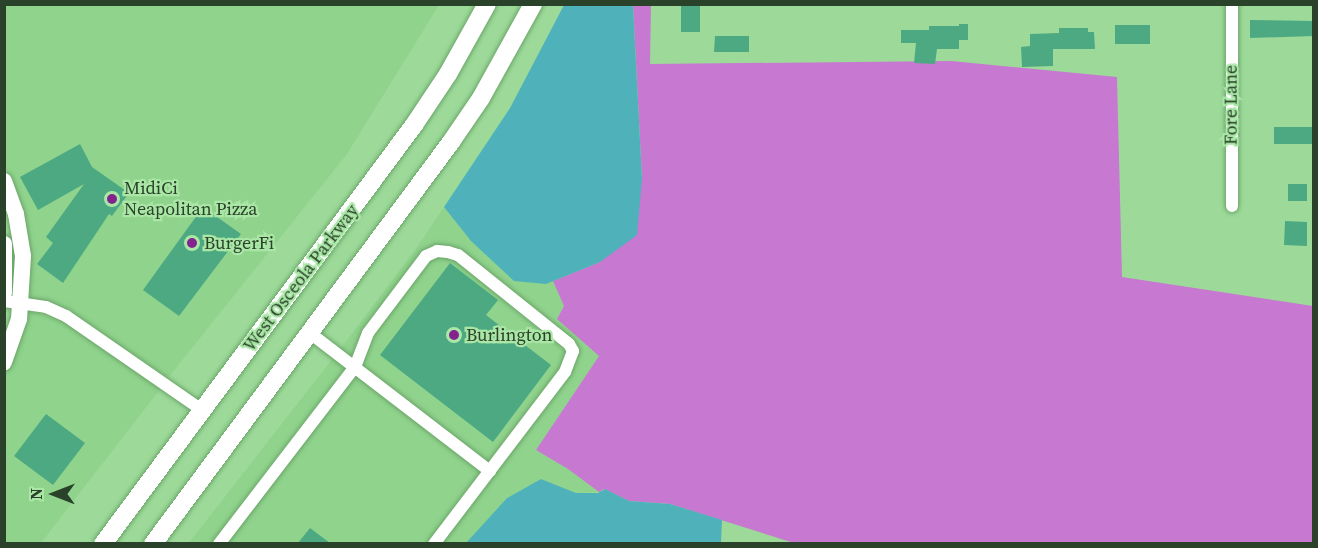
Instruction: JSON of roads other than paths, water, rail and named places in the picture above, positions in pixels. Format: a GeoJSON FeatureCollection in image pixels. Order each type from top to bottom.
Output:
{"type":"FeatureCollection","features":[{"type":"Feature","properties":{"kind":"main road","name":"West Osceola Parkway"},"geometry":{"type":"LineString","coordinates":[[103,543],[414,125],[448,74],[488,4]]}},
{"type":"Feature","properties":{"kind":"main road"},"geometry":{"type":"LineString","coordinates":[[153,543],[481,98],[532,4]]}},
{"type":"Feature","properties":{"kind":"street","name":"Fore Lane"},"geometry":{"type":"LineString","coordinates":[[1232,4],[1232,206]]}},
{"type":"Feature","properties":{"kind":"street"},"geometry":{"type":"LineString","coordinates":[[4,181],[21,236],[22,303],[4,362]]}},
{"type":"Feature","properties":{"kind":"street"},"geometry":{"type":"LineString","coordinates":[[4,244],[4,293]]}},
{"type":"Feature","properties":{"kind":"street"},"geometry":{"type":"LineString","coordinates":[[219,543],[354,367],[368,333],[426,256],[437,251],[458,255],[569,344],[573,351],[565,372],[434,543]]}},
{"type":"Feature","properties":{"kind":"street"},"geometry":{"type":"LineString","coordinates":[[4,301],[46,307],[66,316],[202,410]]}},
{"type":"Feature","properties":{"kind":"street"},"geometry":{"type":"LineString","coordinates":[[310,333],[490,471]]}},
{"type":"Feature","properties":{"kind":"water"},"geometry":{"type":"Polygon","coordinates":[[[564,5],[633,5],[642,179],[637,235],[600,262],[546,284],[514,281],[471,241],[444,207],[510,108],[564,5]]]}},
{"type":"Feature","properties":{"kind":"water"},"geometry":{"type":"Polygon","coordinates":[[[541,479],[576,493],[598,493],[605,489],[629,501],[670,504],[722,520],[721,543],[466,543],[507,498],[541,479]]]}},
{"type":"Feature","properties":{"kind":"place","name":"MidiCi Neapolitan Pizza"},"geometry":{"type":"Point","coordinates":[112,199]}},
{"type":"Feature","properties":{"kind":"place","name":"BurgerFi"},"geometry":{"type":"Point","coordinates":[192,243]}},
{"type":"Feature","properties":{"kind":"place","name":"Burlington"},"geometry":{"type":"Point","coordinates":[454,335]}}]}
